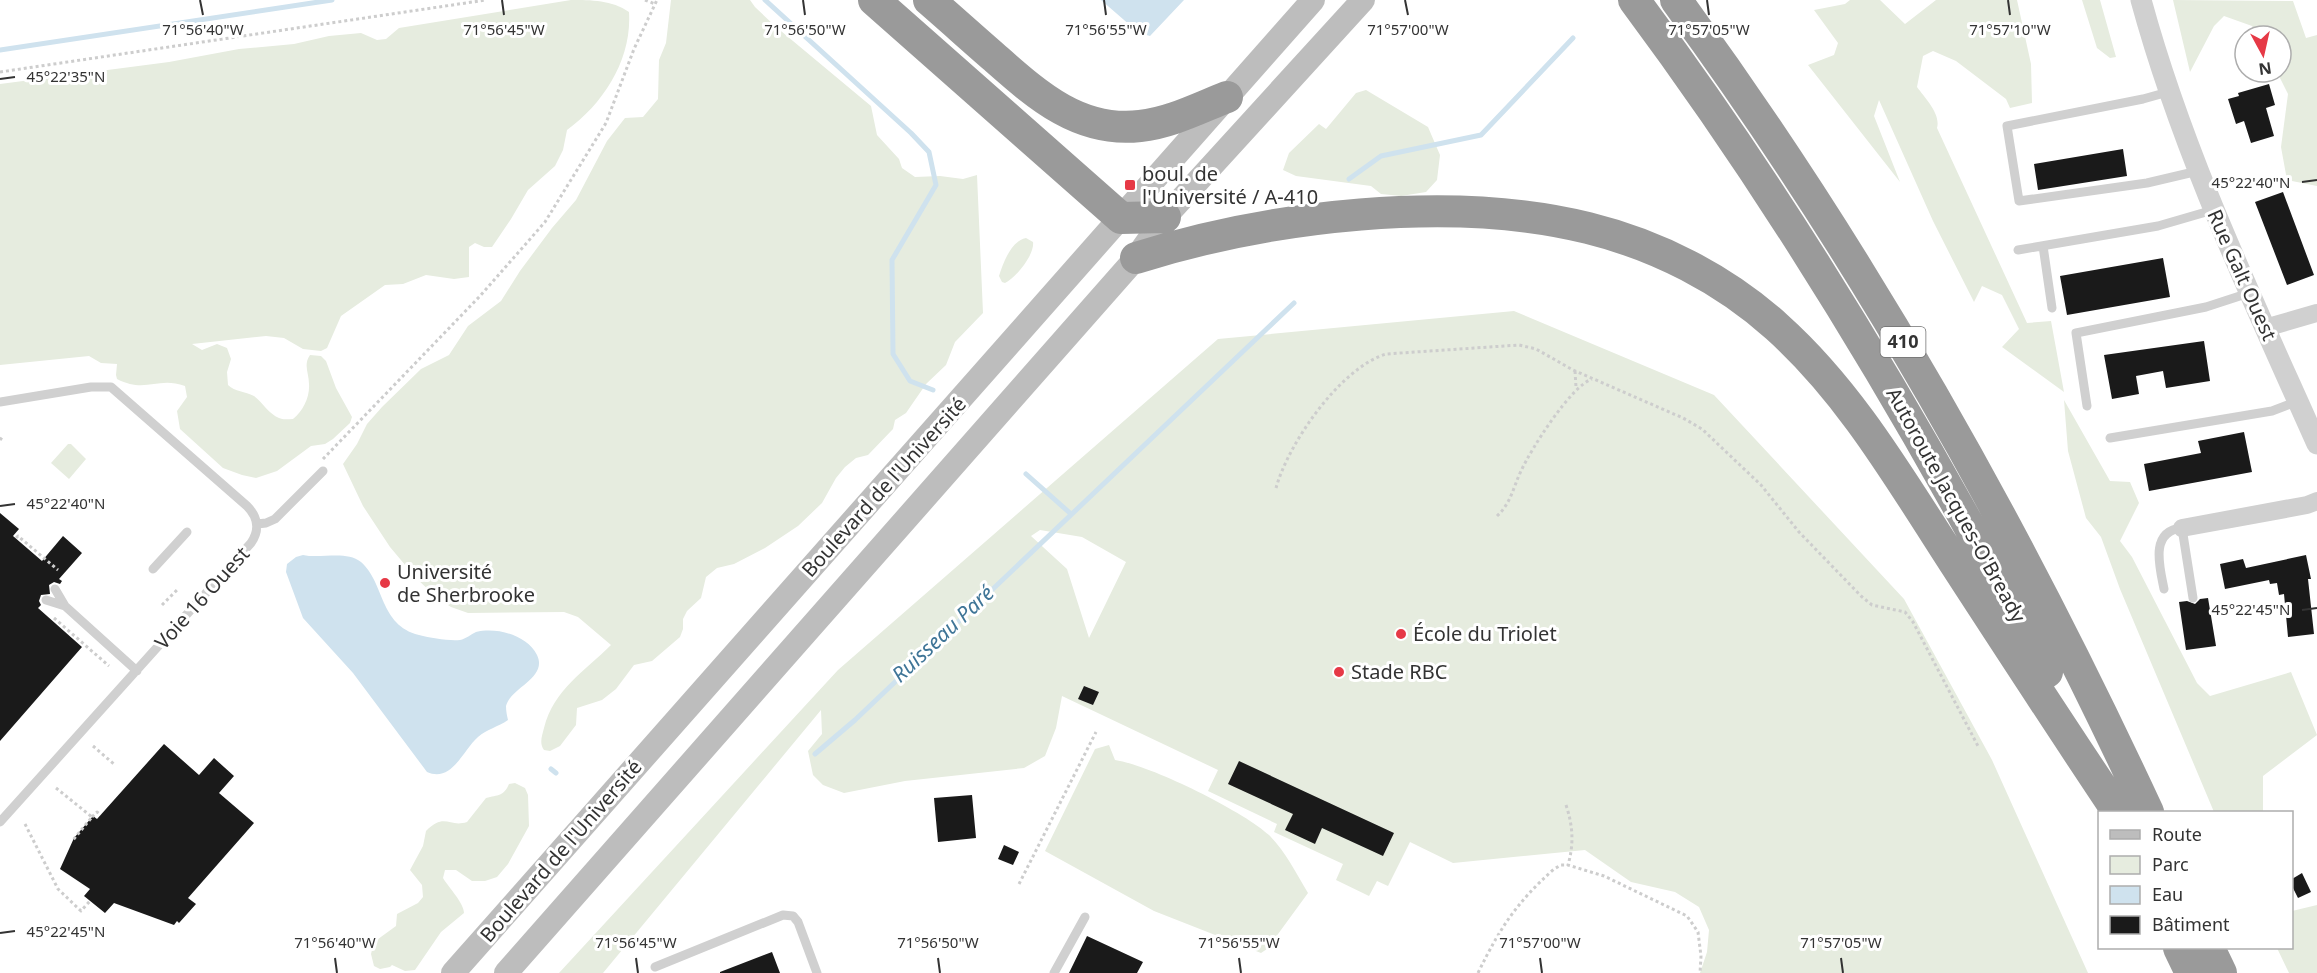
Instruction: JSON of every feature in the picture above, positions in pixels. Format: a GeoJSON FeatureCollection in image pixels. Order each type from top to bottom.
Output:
{"type":"FeatureCollection","features":[{"type":"Feature","properties":{"kind":"highway"},"geometry":{"type":"LineString","coordinates":[[874,0],[1121,218],[1165,217]]}},
{"type":"Feature","properties":{"kind":"highway"},"geometry":{"type":"LineString","coordinates":[[929,0],[1039,96],[1056,108],[1088,122],[1119,127],[1147,125],[1227,97]]}},
{"type":"Feature","properties":{"kind":"highway","name":"Autoroute Jacques-O'Bready"},"geometry":{"type":"LineString","coordinates":[[1635,0],[1761,181],[1867,348],[1990,564],[2116,811]]}},
{"type":"Feature","properties":{"kind":"highway","name":"Autoroute Jacques-O'Bready"},"geometry":{"type":"LineString","coordinates":[[1676,0],[1840,240],[1945,414],[2076,658],[2147,811]]}},
{"type":"Feature","properties":{"kind":"highway"},"geometry":{"type":"LineString","coordinates":[[1136,258],[1216,236],[1305,221],[1386,214],[1462,213],[1526,217],[1588,228],[1646,247],[1705,275],[1751,305],[1778,328],[1820,370],[1843,399],[1910,494],[2116,811]]}},
{"type":"Feature","properties":{"kind":"highway"},"geometry":{"type":"LineString","coordinates":[[2179,949],[2191,973]]}},
{"type":"Feature","properties":{"kind":"highway"},"geometry":{"type":"LineString","coordinates":[[2209,949],[2221,973]]}},
{"type":"Feature","properties":{"kind":"main road","name":"Boulevard de l'Université"},"geometry":{"type":"LineString","coordinates":[[453,973],[1312,0]]}},
{"type":"Feature","properties":{"kind":"main road","name":"Boulevard de l'Université"},"geometry":{"type":"LineString","coordinates":[[506,973],[1136,258],[1165,217],[1363,0]]}},
{"type":"Feature","properties":{"kind":"street","name":"Rue Galt Ouest"},"geometry":{"type":"LineString","coordinates":[[2141,0],[2168,92],[2213,210],[2317,444]]}},
{"type":"Feature","properties":{"kind":"street"},"geometry":{"type":"LineString","coordinates":[[2265,328],[2317,313]]}},
{"type":"Feature","properties":{"kind":"street"},"geometry":{"type":"LineString","coordinates":[[2182,528],[2307,505],[2317,501]]}},
{"type":"Feature","properties":{"kind":"lane"},"geometry":{"type":"LineString","coordinates":[[2168,92],[2007,126],[2019,201],[2147,183],[2198,171]]}},
{"type":"Feature","properties":{"kind":"lane"},"geometry":{"type":"LineString","coordinates":[[2018,250],[2158,226],[2213,210]]}},
{"type":"Feature","properties":{"kind":"lane"},"geometry":{"type":"LineString","coordinates":[[2043,246],[2052,308]]}},
{"type":"Feature","properties":{"kind":"lane"},"geometry":{"type":"LineString","coordinates":[[2087,406],[2076,333],[2206,307],[2250,293]]}},
{"type":"Feature","properties":{"kind":"lane","name":"Voie 16 Ouest"},"geometry":{"type":"LineString","coordinates":[[0,402],[91,387],[111,387],[247,506],[254,514],[257,524],[256,534],[251,543],[0,822]]}},
{"type":"Feature","properties":{"kind":"lane"},"geometry":{"type":"LineString","coordinates":[[2110,438],[2272,411],[2298,401]]}},
{"type":"Feature","properties":{"kind":"lane"},"geometry":{"type":"LineString","coordinates":[[257,524],[266,524],[275,519],[322,471]]}},
{"type":"Feature","properties":{"kind":"lane"},"geometry":{"type":"LineString","coordinates":[[2164,589],[2158,555],[2159,547],[2166,535],[2176,528],[2182,528],[2193,598]]}},
{"type":"Feature","properties":{"kind":"lane"},"geometry":{"type":"LineString","coordinates":[[153,569],[187,532]]}},
{"type":"Feature","properties":{"kind":"lane"},"geometry":{"type":"LineString","coordinates":[[56,589],[65,606],[137,670]]}},
{"type":"Feature","properties":{"kind":"lane"},"geometry":{"type":"LineString","coordinates":[[46,600],[65,606]]}},
{"type":"Feature","properties":{"kind":"lane"},"geometry":{"type":"LineString","coordinates":[[655,967],[783,915],[793,916],[798,922],[817,973]]}},
{"type":"Feature","properties":{"kind":"lane"},"geometry":{"type":"LineString","coordinates":[[1054,973],[1085,917]]}},
{"type":"Feature","properties":{"kind":"path"},"geometry":{"type":"LineString","coordinates":[[0,72],[486,0]]}},
{"type":"Feature","properties":{"kind":"path"},"geometry":{"type":"LineString","coordinates":[[322,471],[322,460],[480,296],[545,222],[606,123],[634,49],[656,2],[645,0]]}},
{"type":"Feature","properties":{"kind":"path"},"geometry":{"type":"LineString","coordinates":[[1276,488],[1280,473],[1312,416],[1358,369],[1372,358],[1386,354],[1519,345],[1536,349],[1574,370],[1683,418],[1702,429],[1761,485],[1799,532],[1861,596],[1872,605],[1899,610],[1908,615],[1979,748]]}},
{"type":"Feature","properties":{"kind":"path"},"geometry":{"type":"LineString","coordinates":[[1574,370],[1576,389]]}},
{"type":"Feature","properties":{"kind":"path"},"geometry":{"type":"LineString","coordinates":[[1497,516],[1511,499],[1522,469],[1538,442],[1576,389],[1594,379]]}},
{"type":"Feature","properties":{"kind":"path"},"geometry":{"type":"LineString","coordinates":[[0,440],[3,436]]}},
{"type":"Feature","properties":{"kind":"path"},"geometry":{"type":"LineString","coordinates":[[19,539],[58,570]]}},
{"type":"Feature","properties":{"kind":"path"},"geometry":{"type":"LineString","coordinates":[[162,605],[177,590]]}},
{"type":"Feature","properties":{"kind":"path"},"geometry":{"type":"LineString","coordinates":[[47,612],[109,666]]}},
{"type":"Feature","properties":{"kind":"path"},"geometry":{"type":"LineString","coordinates":[[1019,884],[1096,732]]}},
{"type":"Feature","properties":{"kind":"path"},"geometry":{"type":"LineString","coordinates":[[93,746],[115,765]]}},
{"type":"Feature","properties":{"kind":"path"},"geometry":{"type":"LineString","coordinates":[[56,788],[92,817]]}},
{"type":"Feature","properties":{"kind":"path"},"geometry":{"type":"LineString","coordinates":[[1566,805],[1573,834],[1572,852],[1568,865]]}},
{"type":"Feature","properties":{"kind":"path"},"geometry":{"type":"LineString","coordinates":[[73,840],[97,812],[101,815]]}},
{"type":"Feature","properties":{"kind":"path"},"geometry":{"type":"LineString","coordinates":[[25,824],[58,889],[81,911],[90,901]]}},
{"type":"Feature","properties":{"kind":"path"},"geometry":{"type":"LineString","coordinates":[[1478,973],[1512,911],[1554,869],[1561,865],[1604,876],[1687,916],[1698,932],[1701,956],[1700,973]]}},
{"type":"Feature","properties":{"kind":"green space"},"geometry":{"type":"Polygon","coordinates":[[[571,0],[608,3],[629,12],[626,46],[620,63],[604,93],[593,107],[567,130],[563,150],[555,166],[528,190],[492,247],[484,247],[475,243],[469,247],[469,277],[454,279],[426,275],[403,284],[385,285],[341,316],[327,348],[321,351],[303,349],[284,338],[266,336],[192,344],[202,350],[217,344],[227,348],[231,359],[227,372],[228,385],[254,396],[272,414],[284,419],[293,419],[303,408],[309,389],[308,359],[310,355],[321,356],[326,361],[336,388],[352,417],[350,423],[333,439],[325,444],[311,446],[277,471],[256,478],[242,475],[223,468],[180,429],[177,411],[187,397],[185,386],[175,383],[136,385],[127,383],[117,379],[117,364],[101,363],[89,356],[0,365],[0,84],[169,62],[239,49],[294,44],[329,36],[361,33],[377,40],[386,39],[399,28],[571,0]]]}},
{"type":"Feature","properties":{"kind":"green space"},"geometry":{"type":"Polygon","coordinates":[[[671,0],[750,0],[775,26],[871,106],[877,135],[899,159],[902,168],[915,177],[940,176],[963,179],[977,175],[983,313],[955,342],[946,365],[926,384],[906,413],[895,420],[893,429],[868,455],[856,458],[845,467],[822,503],[798,526],[765,548],[734,564],[717,568],[706,577],[701,598],[687,611],[683,619],[680,637],[652,661],[634,665],[616,689],[602,700],[577,708],[576,725],[560,746],[550,751],[544,750],[541,739],[555,702],[563,691],[611,645],[578,617],[564,612],[468,613],[451,607],[436,597],[416,578],[390,547],[363,506],[343,464],[367,424],[382,407],[421,369],[449,355],[468,326],[501,301],[520,271],[576,200],[607,141],[625,118],[643,117],[658,99],[659,60],[666,43],[671,0]]]}},
{"type":"Feature","properties":{"kind":"green space"},"geometry":{"type":"Polygon","coordinates":[[[1850,0],[1880,0],[1905,24],[1936,0],[2017,0],[2031,64],[2032,103],[2010,108],[2006,99],[1956,61],[1933,51],[1923,56],[1917,87],[1935,112],[1937,128],[2027,323],[2051,321],[2064,392],[2002,347],[2019,329],[2002,295],[1982,286],[1974,302],[1933,221],[1879,100],[1874,116],[1900,182],[1808,65],[1834,55],[1838,43],[1814,10],[1845,4],[1850,0]]]}},
{"type":"Feature","properties":{"kind":"green space"},"geometry":{"type":"Polygon","coordinates":[[[2082,0],[2100,0],[2116,57],[2110,58],[2097,48],[2082,0]]]}},
{"type":"Feature","properties":{"kind":"green space"},"geometry":{"type":"Polygon","coordinates":[[[2173,0],[2293,1],[2306,38],[2317,35],[2317,186],[2287,180],[2281,147],[2288,94],[2283,84],[2293,84],[2293,24],[2246,24],[2224,16],[2214,26],[2190,72],[2173,0]]]}},
{"type":"Feature","properties":{"kind":"green space"},"geometry":{"type":"Polygon","coordinates":[[[1366,90],[1428,127],[1440,155],[1437,180],[1426,192],[1401,196],[1381,194],[1371,186],[1296,176],[1283,170],[1289,153],[1319,124],[1326,129],[1356,93],[1366,90]]]}},
{"type":"Feature","properties":{"kind":"green space"},"geometry":{"type":"Polygon","coordinates":[[[1026,238],[1033,242],[1028,259],[1014,276],[1005,283],[1002,282],[999,276],[1008,253],[1016,243],[1026,238]]]}},
{"type":"Feature","properties":{"kind":"green space","name":"École du Triolet"},"geometry":{"type":"Polygon","coordinates":[[[1514,311],[1714,395],[1904,599],[1992,760],[2088,973],[1700,973],[1707,952],[1709,930],[1699,907],[1675,892],[1631,882],[1585,850],[1453,863],[1410,842],[1388,886],[1377,881],[1369,896],[1336,880],[1343,864],[1274,832],[1277,824],[1208,791],[1218,770],[1062,696],[1056,728],[1045,756],[1024,768],[905,781],[844,793],[823,785],[813,775],[808,751],[822,734],[821,710],[603,973],[559,973],[838,670],[1218,339],[1514,311]],[[1040,530],[1031,536],[1067,569],[1089,638],[1126,562],[1082,537],[1040,530]]]}},
{"type":"Feature","properties":{"kind":"green space"},"geometry":{"type":"Polygon","coordinates":[[[2064,400],[2110,481],[2130,482],[2139,503],[2120,541],[2132,557],[2197,683],[2210,696],[2291,672],[2317,735],[2263,776],[2263,811],[2214,811],[2120,589],[2101,537],[2086,518],[2068,451],[2064,400]]]}},
{"type":"Feature","properties":{"kind":"green space"},"geometry":{"type":"Polygon","coordinates":[[[68,444],[71,444],[86,459],[69,479],[51,463],[68,444]]]}},
{"type":"Feature","properties":{"kind":"green space"},"geometry":{"type":"Polygon","coordinates":[[[1109,745],[1115,760],[1150,770],[1218,802],[1256,825],[1280,848],[1308,893],[1267,949],[1261,953],[1154,911],[1045,851],[1095,749],[1109,745]]]}},
{"type":"Feature","properties":{"kind":"green space"},"geometry":{"type":"Polygon","coordinates":[[[515,783],[525,788],[528,795],[529,826],[508,864],[497,877],[485,881],[472,881],[456,870],[445,870],[443,878],[459,900],[464,913],[441,932],[415,970],[405,971],[392,965],[380,969],[374,966],[371,954],[374,942],[396,926],[397,914],[418,903],[423,897],[422,885],[410,870],[423,846],[426,831],[438,822],[467,822],[486,798],[500,794],[509,784],[515,783]]]}},
{"type":"Feature","properties":{"kind":"green space"},"geometry":{"type":"Polygon","coordinates":[[[2317,905],[2317,973],[2289,973],[2277,949],[2293,949],[2293,911],[2317,905]]]}},
{"type":"Feature","properties":{"kind":"water"},"geometry":{"type":"Polygon","coordinates":[[[1101,0],[1184,0],[1150,36],[1139,33],[1101,0]]]}},
{"type":"Feature","properties":{"kind":"water"},"geometry":{"type":"Polygon","coordinates":[[[303,555],[348,556],[361,562],[375,581],[389,613],[406,630],[419,635],[450,640],[464,639],[476,632],[493,631],[511,634],[526,642],[537,655],[538,670],[509,699],[506,706],[508,720],[478,737],[450,769],[436,774],[427,772],[353,673],[303,618],[286,572],[287,564],[303,555]]]}},
{"type":"Feature","properties":{"kind":"building"},"geometry":{"type":"Polygon","coordinates":[[[2269,84],[2275,105],[2266,108],[2274,136],[2251,143],[2244,121],[2236,124],[2228,99],[2239,96],[2238,93],[2269,84]]]}},
{"type":"Feature","properties":{"kind":"building"},"geometry":{"type":"Polygon","coordinates":[[[2123,149],[2127,176],[2038,190],[2034,164],[2123,149]]]}},
{"type":"Feature","properties":{"kind":"building"},"geometry":{"type":"Polygon","coordinates":[[[2283,192],[2314,275],[2287,285],[2255,202],[2283,192]]]}},
{"type":"Feature","properties":{"kind":"building"},"geometry":{"type":"Polygon","coordinates":[[[2163,258],[2170,297],[2067,315],[2060,276],[2163,258]]]}},
{"type":"Feature","properties":{"kind":"building"},"geometry":{"type":"Polygon","coordinates":[[[2204,341],[2210,381],[2166,388],[2163,371],[2136,376],[2139,394],[2112,399],[2104,355],[2204,341]]]}},
{"type":"Feature","properties":{"kind":"building"},"geometry":{"type":"Polygon","coordinates":[[[2244,432],[2252,472],[2149,491],[2144,464],[2201,453],[2198,441],[2244,432]]]}},
{"type":"Feature","properties":{"kind":"building"},"geometry":{"type":"Polygon","coordinates":[[[0,513],[19,529],[13,536],[42,561],[63,536],[82,553],[59,579],[62,581],[60,584],[54,582],[49,585],[50,594],[41,595],[39,601],[41,605],[38,608],[82,647],[0,741],[0,513]]]}},
{"type":"Feature","properties":{"kind":"building"},"geometry":{"type":"Polygon","coordinates":[[[2306,555],[2311,579],[2308,579],[2314,634],[2288,637],[2284,594],[2279,595],[2277,583],[2270,584],[2269,580],[2225,589],[2220,564],[2243,559],[2246,568],[2306,555]]]}},
{"type":"Feature","properties":{"kind":"building"},"geometry":{"type":"Polygon","coordinates":[[[2208,598],[2216,646],[2186,650],[2179,602],[2187,601],[2195,604],[2200,599],[2208,598]]]}},
{"type":"Feature","properties":{"kind":"building"},"geometry":{"type":"Polygon","coordinates":[[[1084,686],[1099,692],[1093,705],[1078,699],[1084,686]]]}},
{"type":"Feature","properties":{"kind":"building"},"geometry":{"type":"Polygon","coordinates":[[[164,744],[199,775],[214,758],[234,776],[219,793],[254,823],[188,898],[196,904],[179,923],[177,921],[174,925],[114,903],[105,913],[84,896],[90,889],[60,869],[74,838],[93,816],[97,819],[164,744]]]}},
{"type":"Feature","properties":{"kind":"building"},"geometry":{"type":"Polygon","coordinates":[[[1239,761],[1394,833],[1383,856],[1322,828],[1315,844],[1285,830],[1293,814],[1228,784],[1239,761]]]}},
{"type":"Feature","properties":{"kind":"building"},"geometry":{"type":"Polygon","coordinates":[[[972,795],[976,838],[938,842],[934,798],[972,795]]]}},
{"type":"Feature","properties":{"kind":"building"},"geometry":{"type":"Polygon","coordinates":[[[1004,845],[1019,852],[1013,865],[998,859],[1004,845]]]}},
{"type":"Feature","properties":{"kind":"building"},"geometry":{"type":"Polygon","coordinates":[[[2302,873],[2311,892],[2298,898],[2293,888],[2293,878],[2302,873]]]}},
{"type":"Feature","properties":{"kind":"building"},"geometry":{"type":"Polygon","coordinates":[[[1087,936],[1143,962],[1137,973],[1069,973],[1087,936]]]}},
{"type":"Feature","properties":{"kind":"building"},"geometry":{"type":"Polygon","coordinates":[[[772,952],[780,973],[720,973],[720,972],[772,952]]]}},
{"type":"Feature","properties":{"kind":"waterway"},"geometry":{"type":"LineString","coordinates":[[0,50],[332,0]]}},
{"type":"Feature","properties":{"kind":"waterway","name":"Ruisseau Paré"},"geometry":{"type":"LineString","coordinates":[[765,0],[929,152],[936,185],[892,260],[893,354],[910,381],[933,390]]}},
{"type":"Feature","properties":{"kind":"waterway","name":"Ruisseau Paré"},"geometry":{"type":"LineString","coordinates":[[1349,179],[1381,156],[1481,135],[1573,38]]}},
{"type":"Feature","properties":{"kind":"waterway","name":"Ruisseau Paré"},"geometry":{"type":"LineString","coordinates":[[815,754],[855,720],[1294,303]]}},
{"type":"Feature","properties":{"kind":"waterway","name":"Ruisseau Paré"},"geometry":{"type":"LineString","coordinates":[[1026,474],[1071,514]]}},
{"type":"Feature","properties":{"kind":"waterway","name":"Ruisseau Paré"},"geometry":{"type":"LineString","coordinates":[[551,769],[556,773]]}},
{"type":"Feature","properties":{"kind":"place","name":"boul. de l'Université / A-410"},"geometry":{"type":"Point","coordinates":[1130,185]}},
{"type":"Feature","properties":{"kind":"place","name":"Université de Sherbrooke"},"geometry":{"type":"Point","coordinates":[385,583]}},
{"type":"Feature","properties":{"kind":"place","name":"École du Triolet"},"geometry":{"type":"Point","coordinates":[1401,634]}},
{"type":"Feature","properties":{"kind":"place","name":"Stade RBC"},"geometry":{"type":"Point","coordinates":[1339,672]}}]}
